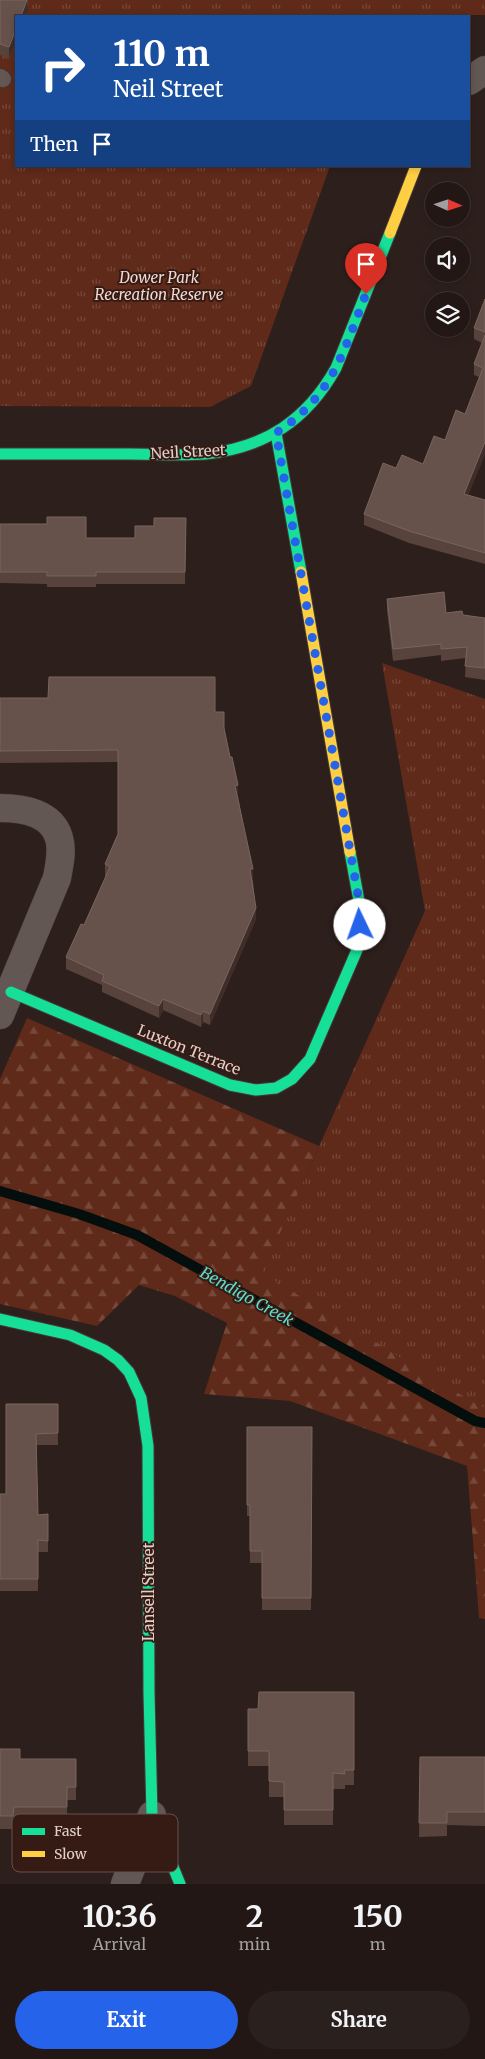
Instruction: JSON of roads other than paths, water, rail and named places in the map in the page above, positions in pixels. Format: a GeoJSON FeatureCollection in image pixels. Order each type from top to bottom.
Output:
{"type":"FeatureCollection","features":[{"type":"Feature","properties":{"kind":"street"},"geometry":{"type":"LineString","coordinates":[[470,79],[485,70]]}},
{"type":"Feature","properties":{"kind":"street","name":"Neil Street"},"geometry":{"type":"LineString","coordinates":[[0,454],[205,454],[242,448],[276,433],[294,421],[311,406],[336,369],[416,167]]}},
{"type":"Feature","properties":{"kind":"street","name":"Luxton Terrace"},"geometry":{"type":"LineString","coordinates":[[5,1003],[251,1090],[271,1090],[286,1085],[299,1074],[310,1059],[357,950],[360,917],[359,901],[276,433]]}},
{"type":"Feature","properties":{"kind":"street"},"geometry":{"type":"LineString","coordinates":[[0,808],[34,812],[51,823],[60,838],[60,860],[57,878],[5,1003]]}},
{"type":"Feature","properties":{"kind":"street","name":"Lansell Street"},"geometry":{"type":"LineString","coordinates":[[0,1319],[83,1340],[109,1352],[129,1372],[141,1400],[146,1418],[148,1446],[152,1814]]}},
{"type":"Feature","properties":{"kind":"street","name":"Lansell Street"},"geometry":{"type":"LineString","coordinates":[[125,1884],[130,1872]]}},
{"type":"Feature","properties":{"kind":"street","name":"Lansell Street"},"geometry":{"type":"LineString","coordinates":[[174,1872],[180,1884]]}},
{"type":"Feature","properties":{"kind":"waterway","name":"Bendigo Creek"},"geometry":{"type":"LineString","coordinates":[[0,1191],[79,1214],[137,1235],[475,1421],[485,1423]]}},
{"type":"Feature","properties":{"kind":"park label","name":"Dower Park Recreation Reserve"},"geometry":{"type":"Point","coordinates":[159,286]}}]}
